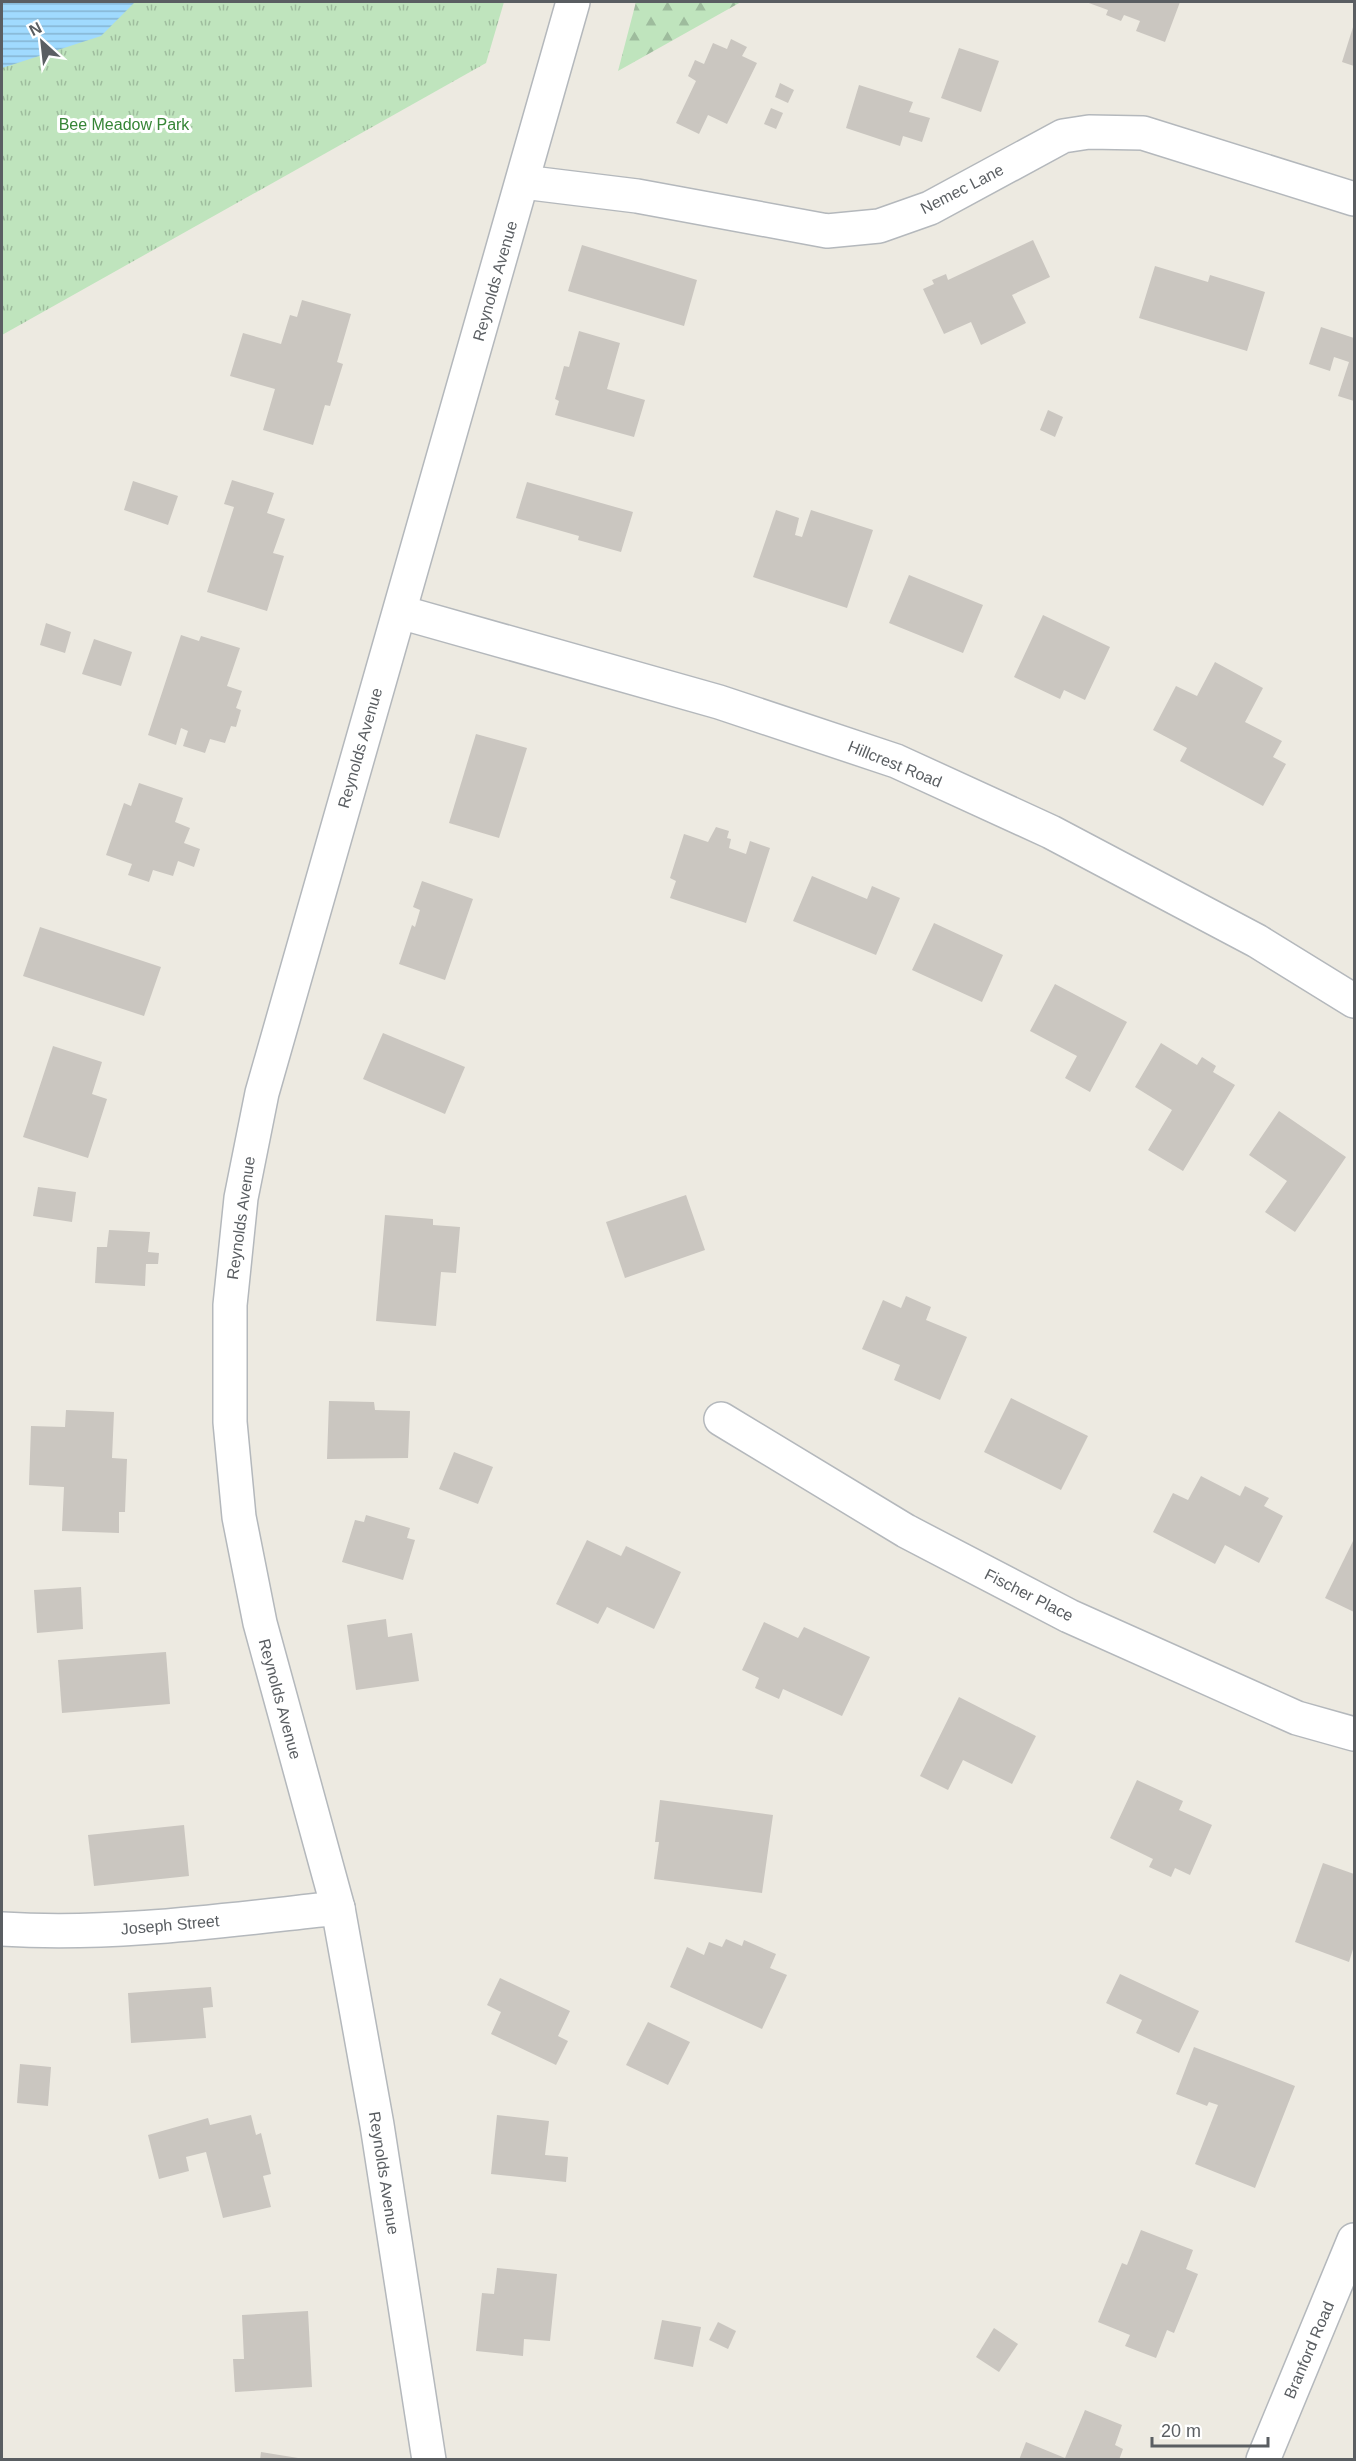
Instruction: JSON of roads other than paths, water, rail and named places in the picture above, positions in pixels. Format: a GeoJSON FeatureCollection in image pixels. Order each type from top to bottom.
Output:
{"type":"FeatureCollection","features":[{"type":"Feature","properties":{"kind":"street","name":"Reynolds Avenue"},"geometry":{"type":"LineString","coordinates":[[429,2460],[377,2125],[338,1908],[260,1623],[239,1517],[230,1422],[230,1305],[241,1198],[262,1094],[573,2]]}},
{"type":"Feature","properties":{"kind":"street","name":"Nemec Lane"},"geometry":{"type":"LineString","coordinates":[[523,182],[637,196],[828,231],[854,230],[879,226],[930,208],[1063,136],[1089,132],[1143,133],[1354,199]]}},
{"type":"Feature","properties":{"kind":"street","name":"Hillcrest Road"},"geometry":{"type":"LineString","coordinates":[[400,612],[719,702],[896,761],[1051,832],[1257,941],[1354,1001]]}},
{"type":"Feature","properties":{"kind":"street","name":"Fischer Place"},"geometry":{"type":"LineString","coordinates":[[721,1419],[906,1531],[1069,1616],[1297,1718],[1354,1734]]}},
{"type":"Feature","properties":{"kind":"street","name":"Joseph Street"},"geometry":{"type":"LineString","coordinates":[[2,1929],[52,1932],[141,1930],[338,1908]]}},
{"type":"Feature","properties":{"kind":"street","name":"Branford Road"},"geometry":{"type":"LineString","coordinates":[[1263,2460],[1354,2240]]}},
{"type":"Feature","properties":{"kind":"water"},"geometry":{"type":"Polygon","coordinates":[[[2,2],[135,2],[101,36],[2,68],[2,2]]]}},
{"type":"Feature","properties":{"kind":"park label","name":"Bee Meadow Park"},"geometry":{"type":"Point","coordinates":[124,124]}}]}
